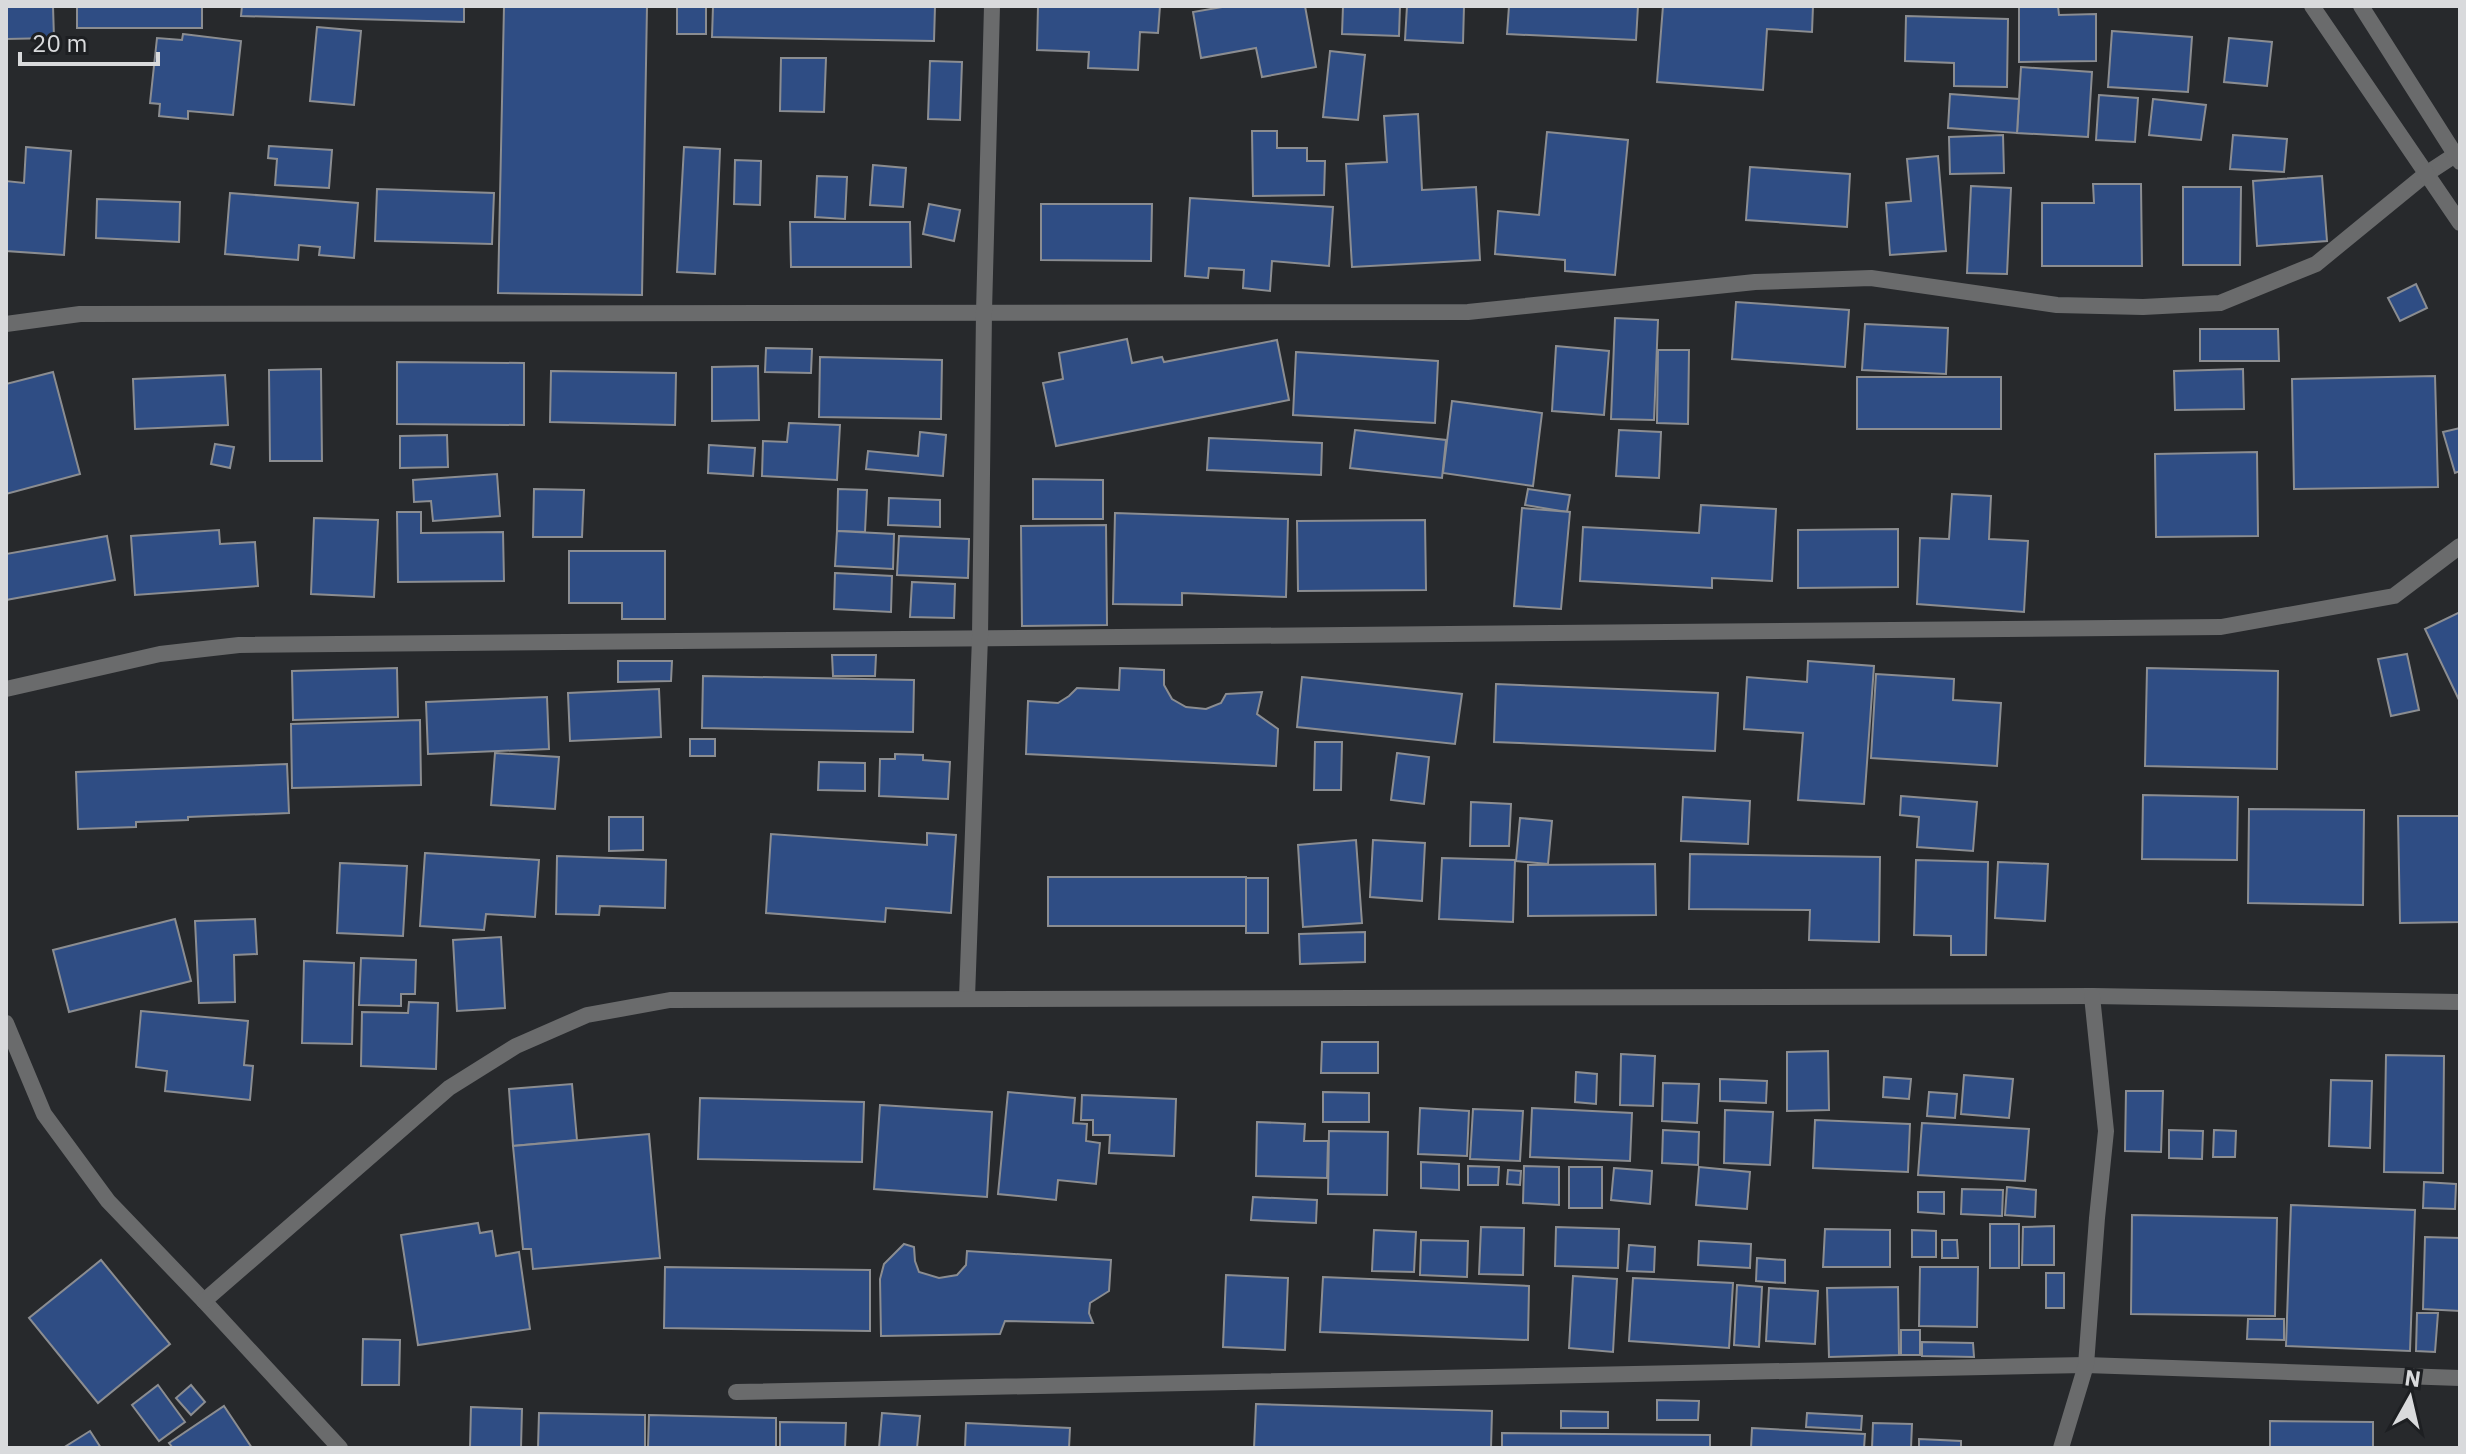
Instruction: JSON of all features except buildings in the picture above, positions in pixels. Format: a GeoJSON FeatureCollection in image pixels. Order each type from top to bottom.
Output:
{"type":"FeatureCollection","features":[{"type":"Feature","properties":{"kind":"street"},"geometry":{"type":"LineString","coordinates":[[967,998],[980,637],[992,6]]}},
{"type":"Feature","properties":{"kind":"street"},"geometry":{"type":"LineString","coordinates":[[2312,6],[2460,223]]}},
{"type":"Feature","properties":{"kind":"street"},"geometry":{"type":"LineString","coordinates":[[6,324],[80,314],[1468,312],[1755,282],[1871,278],[2057,305],[2143,307],[2220,303],[2316,264],[2426,174],[2458,159],[2361,6]]}},
{"type":"Feature","properties":{"kind":"street"},"geometry":{"type":"LineString","coordinates":[[6,689],[160,654],[239,645],[2221,627],[2394,596],[2460,546]]}},
{"type":"Feature","properties":{"kind":"street"},"geometry":{"type":"LineString","coordinates":[[2061,1448],[2086,1365],[2106,1131],[2092,996]]}},
{"type":"Feature","properties":{"kind":"street"},"geometry":{"type":"LineString","coordinates":[[204,1301],[449,1088],[516,1046],[587,1015],[670,1000],[2092,996],[2460,1002]]}},
{"type":"Feature","properties":{"kind":"street"},"geometry":{"type":"LineString","coordinates":[[6,1023],[44,1114],[108,1201],[340,1448]]}},
{"type":"Feature","properties":{"kind":"street"},"geometry":{"type":"LineString","coordinates":[[736,1392],[2086,1365],[2460,1378]]}}]}
